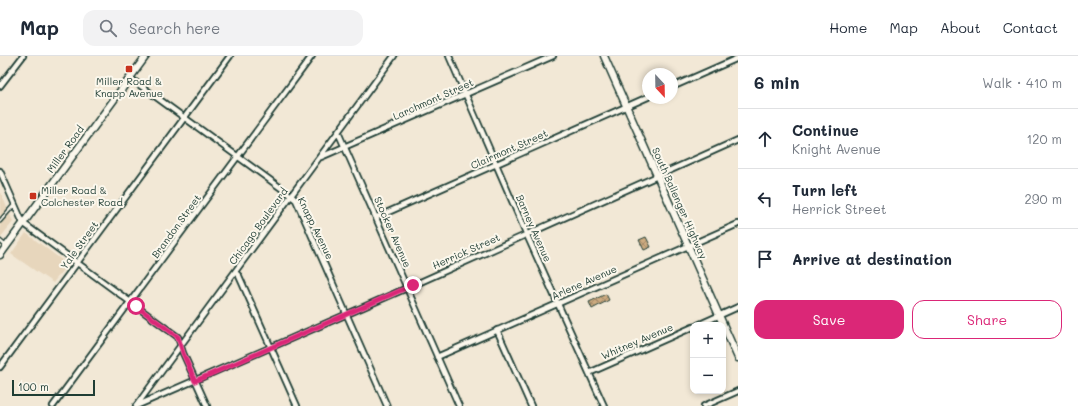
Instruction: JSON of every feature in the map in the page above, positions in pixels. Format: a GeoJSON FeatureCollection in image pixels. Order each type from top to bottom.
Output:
{"type":"FeatureCollection","features":[{"type":"Feature","properties":{"kind":"main road","name":"Miller Road"},"geometry":{"type":"LineString","coordinates":[[0,255],[146,56]]}},
{"type":"Feature","properties":{"kind":"main road","name":"South Ballenger Highway"},"geometry":{"type":"LineString","coordinates":[[604,56],[738,358]]}},
{"type":"Feature","properties":{"kind":"street"},"geometry":{"type":"LineString","coordinates":[[0,86],[23,56]]}},
{"type":"Feature","properties":{"kind":"street","name":"Yale Street"},"geometry":{"type":"LineString","coordinates":[[0,367],[230,56]]}},
{"type":"Feature","properties":{"kind":"street","name":"Brandon Street"},"geometry":{"type":"LineString","coordinates":[[53,406],[312,56]]}},
{"type":"Feature","properties":{"kind":"street","name":"Chicago Boulevard"},"geometry":{"type":"LineString","coordinates":[[136,406],[394,56]]}},
{"type":"Feature","properties":{"kind":"street","name":"Barney Avenue"},"geometry":{"type":"LineString","coordinates":[[449,56],[526,234],[604,406]]}},
{"type":"Feature","properties":{"kind":"street","name":"Larchmont Street"},"geometry":{"type":"LineString","coordinates":[[319,158],[553,56]]}},
{"type":"Feature","properties":{"kind":"street"},"geometry":{"type":"LineString","coordinates":[[678,84],[738,58]]}},
{"type":"Feature","properties":{"kind":"street","name":"Knapp Avenue"},"geometry":{"type":"LineString","coordinates":[[130,78],[296,200],[387,406]]}},
{"type":"Feature","properties":{"kind":"street","name":"Clairmont Street"},"geometry":{"type":"LineString","coordinates":[[376,217],[642,100]]}},
{"type":"Feature","properties":{"kind":"street","name":"Stocker Avenue"},"geometry":{"type":"LineString","coordinates":[[338,132],[459,406]]}},
{"type":"Feature","properties":{"kind":"street","name":"Herrick Street"},"geometry":{"type":"LineString","coordinates":[[136,406],[407,288],[738,140]]}},
{"type":"Feature","properties":{"kind":"street"},"geometry":{"type":"LineString","coordinates":[[0,171],[23,223],[178,337],[195,381],[207,406]]}},
{"type":"Feature","properties":{"kind":"street","name":"Arlene Avenue"},"geometry":{"type":"LineString","coordinates":[[437,357],[738,224]]}},
{"type":"Feature","properties":{"kind":"street"},"geometry":{"type":"LineString","coordinates":[[235,272],[239,276],[297,406]]}},
{"type":"Feature","properties":{"kind":"street"},"geometry":{"type":"LineString","coordinates":[[705,322],[738,308]]}},
{"type":"Feature","properties":{"kind":"street","name":"Whitney Avenue"},"geometry":{"type":"LineString","coordinates":[[589,372],[690,328]]}},
{"type":"Feature","properties":{"kind":"street"},"geometry":{"type":"LineString","coordinates":[[497,330],[531,406]]}},
{"type":"Feature","properties":{"kind":"street"},"geometry":{"type":"LineString","coordinates":[[704,406],[738,391]]}},
{"type":"Feature","properties":{"kind":"lane"},"geometry":{"type":"LineString","coordinates":[[0,221],[15,205]]}},
{"type":"Feature","properties":{"kind":"lane"},"geometry":{"type":"LineString","coordinates":[[0,241],[6,246]]}},
{"type":"Feature","properties":{"kind":"shaded area"},"geometry":{"type":"Polygon","coordinates":[[[1,193],[13,222],[0,238],[0,194],[1,193]]]}},
{"type":"Feature","properties":{"kind":"shaded area"},"geometry":{"type":"Polygon","coordinates":[[[26,233],[67,264],[53,283],[11,254],[26,233]]]}},
{"type":"Feature","properties":{"kind":"building"},"geometry":{"type":"Polygon","coordinates":[[[646,237],[651,247],[644,250],[639,240],[646,237]]]}},
{"type":"Feature","properties":{"kind":"building"},"geometry":{"type":"Polygon","coordinates":[[[606,294],[609,300],[592,309],[589,302],[606,294]]]}},
{"type":"Feature","properties":{"kind":"place","name":"Miller Road & Knapp Avenue"},"geometry":{"type":"Point","coordinates":[129,69]}},
{"type":"Feature","properties":{"kind":"place","name":"Miller Road & Colchester Road"},"geometry":{"type":"Point","coordinates":[33,196]}},
{"type":"Feature","properties":{"kind":"route"},"geometry":{"type":"LineString","coordinates":[[136,306],[178,337],[195,381],[413,285]]}}]}
